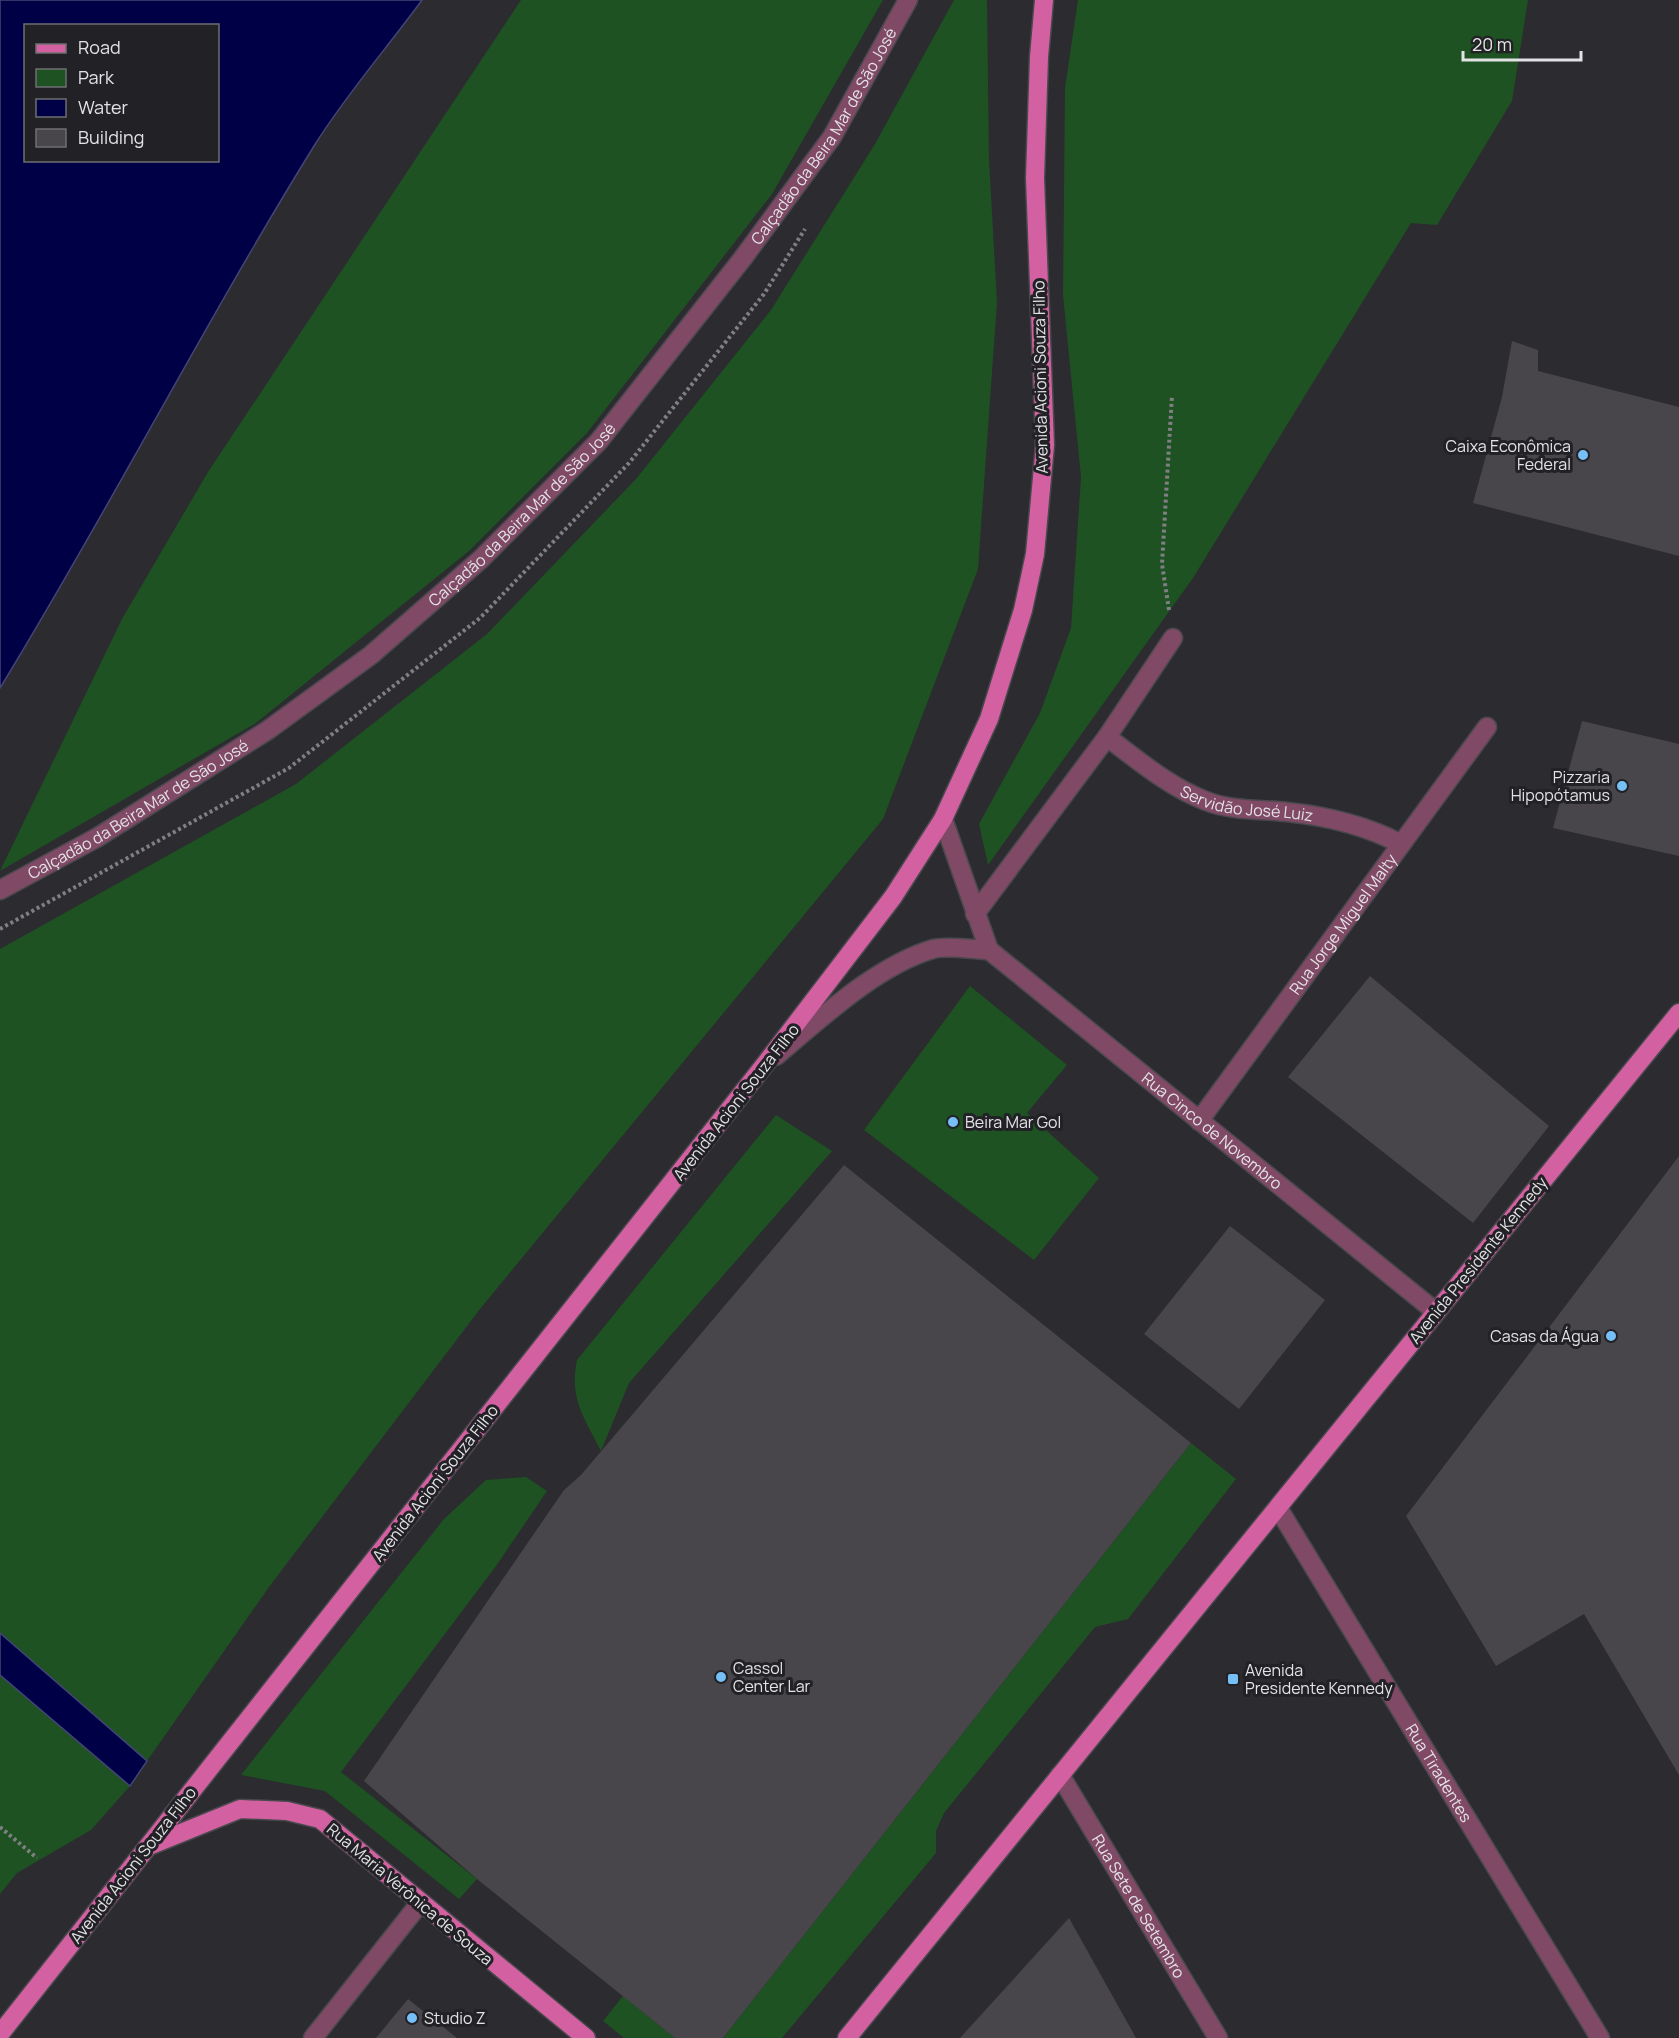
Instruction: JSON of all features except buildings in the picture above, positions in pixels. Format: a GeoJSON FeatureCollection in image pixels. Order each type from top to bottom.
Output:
{"type":"FeatureCollection","features":[{"type":"Feature","properties":{"kind":"main road","name":"Avenida Acioni Souza Filho"},"geometry":{"type":"LineString","coordinates":[[0,2034],[766,1063],[893,897],[942,819],[989,719],[1023,610],[1035,554],[1045,445],[1035,178],[1038,79],[1044,0]]}},
{"type":"Feature","properties":{"kind":"main road","name":"Avenida Presidente Kennedy"},"geometry":{"type":"LineString","coordinates":[[847,2038],[1679,1013]]}},
{"type":"Feature","properties":{"kind":"main road","name":"Rua Maria Verônica de Souza"},"geometry":{"type":"LineString","coordinates":[[147,1847],[240,1809],[287,1811],[320,1819],[586,2038]]}},
{"type":"Feature","properties":{"kind":"street","name":"Calçadão da Beira Mar de São José"},"geometry":{"type":"LineString","coordinates":[[0,891],[98,837],[268,730],[371,655],[481,559],[599,441],[743,258],[832,137],[908,0]]}},
{"type":"Feature","properties":{"kind":"street"},"geometry":{"type":"LineString","coordinates":[[975,914],[1107,736],[1173,638]]}},
{"type":"Feature","properties":{"kind":"street","name":"Rua Jorge Miguel Malty"},"geometry":{"type":"LineString","coordinates":[[1199,1121],[1487,727]]}},
{"type":"Feature","properties":{"kind":"street","name":"Servidão José Luiz"},"geometry":{"type":"LineString","coordinates":[[1107,736],[1154,773],[1208,802],[1252,810],[1310,815],[1366,829],[1401,844]]}},
{"type":"Feature","properties":{"kind":"street","name":"Rua Cinco de Novembro"},"geometry":{"type":"LineString","coordinates":[[942,819],[989,950],[1436,1312]]}},
{"type":"Feature","properties":{"kind":"street"},"geometry":{"type":"LineString","coordinates":[[766,1063],[840,1003],[901,962],[936,948],[989,950]]}},
{"type":"Feature","properties":{"kind":"street","name":"Rua Tiradentes"},"geometry":{"type":"LineString","coordinates":[[1278,1508],[1600,2038]]}},
{"type":"Feature","properties":{"kind":"street","name":"Rua Sete de Setembro"},"geometry":{"type":"LineString","coordinates":[[1060,1775],[1218,2038]]}},
{"type":"Feature","properties":{"kind":"street"},"geometry":{"type":"LineString","coordinates":[[313,2038],[420,1903]]}},
{"type":"Feature","properties":{"kind":"path"},"geometry":{"type":"LineString","coordinates":[[1172,395],[1162,564],[1173,638]]}},
{"type":"Feature","properties":{"kind":"path"},"geometry":{"type":"LineString","coordinates":[[0,1827],[37,1858]]}},
{"type":"Feature","properties":{"kind":"green space"},"geometry":{"type":"Polygon","coordinates":[[[521,0],[883,0],[772,194],[587,433],[469,551],[256,723],[0,871],[122,619],[208,472],[521,0]]]}},
{"type":"Feature","properties":{"kind":"green space"},"geometry":{"type":"Polygon","coordinates":[[[954,0],[987,0],[989,160],[997,302],[978,569],[883,819],[480,1309],[269,1587],[147,1761],[0,1633],[0,949],[296,784],[487,634],[636,479],[771,310],[875,144],[954,0]]]}},
{"type":"Feature","properties":{"kind":"green space"},"geometry":{"type":"Polygon","coordinates":[[[1078,0],[1528,0],[1512,101],[1437,225],[1411,223],[1193,578],[988,865],[979,824],[1040,713],[1071,628],[1081,477],[1063,295],[1065,88],[1078,0]]]}},
{"type":"Feature","properties":{"kind":"green space","name":"Beira Mar Gol"},"geometry":{"type":"Polygon","coordinates":[[[970,986],[1067,1065],[1027,1113],[1099,1178],[1034,1260],[864,1130],[970,986]]]}},
{"type":"Feature","properties":{"kind":"green space"},"geometry":{"type":"Polygon","coordinates":[[[776,1115],[832,1151],[629,1383],[601,1451],[584,1418],[577,1397],[575,1374],[577,1360],[776,1115]]]}},
{"type":"Feature","properties":{"kind":"green space"},"geometry":{"type":"Polygon","coordinates":[[[1191,1443],[1236,1479],[1128,1619],[1095,1627],[944,1813],[936,1831],[936,1853],[782,2038],[723,2038],[1191,1443]]]}},
{"type":"Feature","properties":{"kind":"green space"},"geometry":{"type":"Polygon","coordinates":[[[526,1477],[547,1491],[496,1566],[341,1772],[477,1879],[459,1899],[325,1791],[241,1775],[444,1519],[486,1480],[526,1477]]]}},
{"type":"Feature","properties":{"kind":"green space"},"geometry":{"type":"Polygon","coordinates":[[[0,1675],[130,1786],[91,1830],[17,1873],[0,1894],[0,1675]]]}},
{"type":"Feature","properties":{"kind":"green space"},"geometry":{"type":"Polygon","coordinates":[[[623,1996],[675,2038],[624,2038],[603,2021],[623,1996]]]}},
{"type":"Feature","properties":{"kind":"water"},"geometry":{"type":"Polygon","coordinates":[[[0,0],[422,0],[353,90],[314,146],[273,213],[0,688],[0,0]]]}},
{"type":"Feature","properties":{"kind":"water"},"geometry":{"type":"Polygon","coordinates":[[[0,1633],[147,1761],[130,1786],[0,1675],[0,1633]]]}},
{"type":"Feature","properties":{"kind":"place","name":"Caixa Econômica Federal"},"geometry":{"type":"Point","coordinates":[1583,455]}},
{"type":"Feature","properties":{"kind":"place","name":"Pizzaria Hipopótamus"},"geometry":{"type":"Point","coordinates":[1622,786]}},
{"type":"Feature","properties":{"kind":"place","name":"Beira Mar Gol"},"geometry":{"type":"Point","coordinates":[953,1122]}},
{"type":"Feature","properties":{"kind":"place","name":"Casas da Água"},"geometry":{"type":"Point","coordinates":[1611,1336]}},
{"type":"Feature","properties":{"kind":"place","name":"Cassol Center Lar"},"geometry":{"type":"Point","coordinates":[721,1677]}},
{"type":"Feature","properties":{"kind":"place","name":"Avenida Presidente Kennedy"},"geometry":{"type":"Point","coordinates":[1233,1679]}},
{"type":"Feature","properties":{"kind":"place","name":"Studio Z"},"geometry":{"type":"Point","coordinates":[412,2018]}}]}
